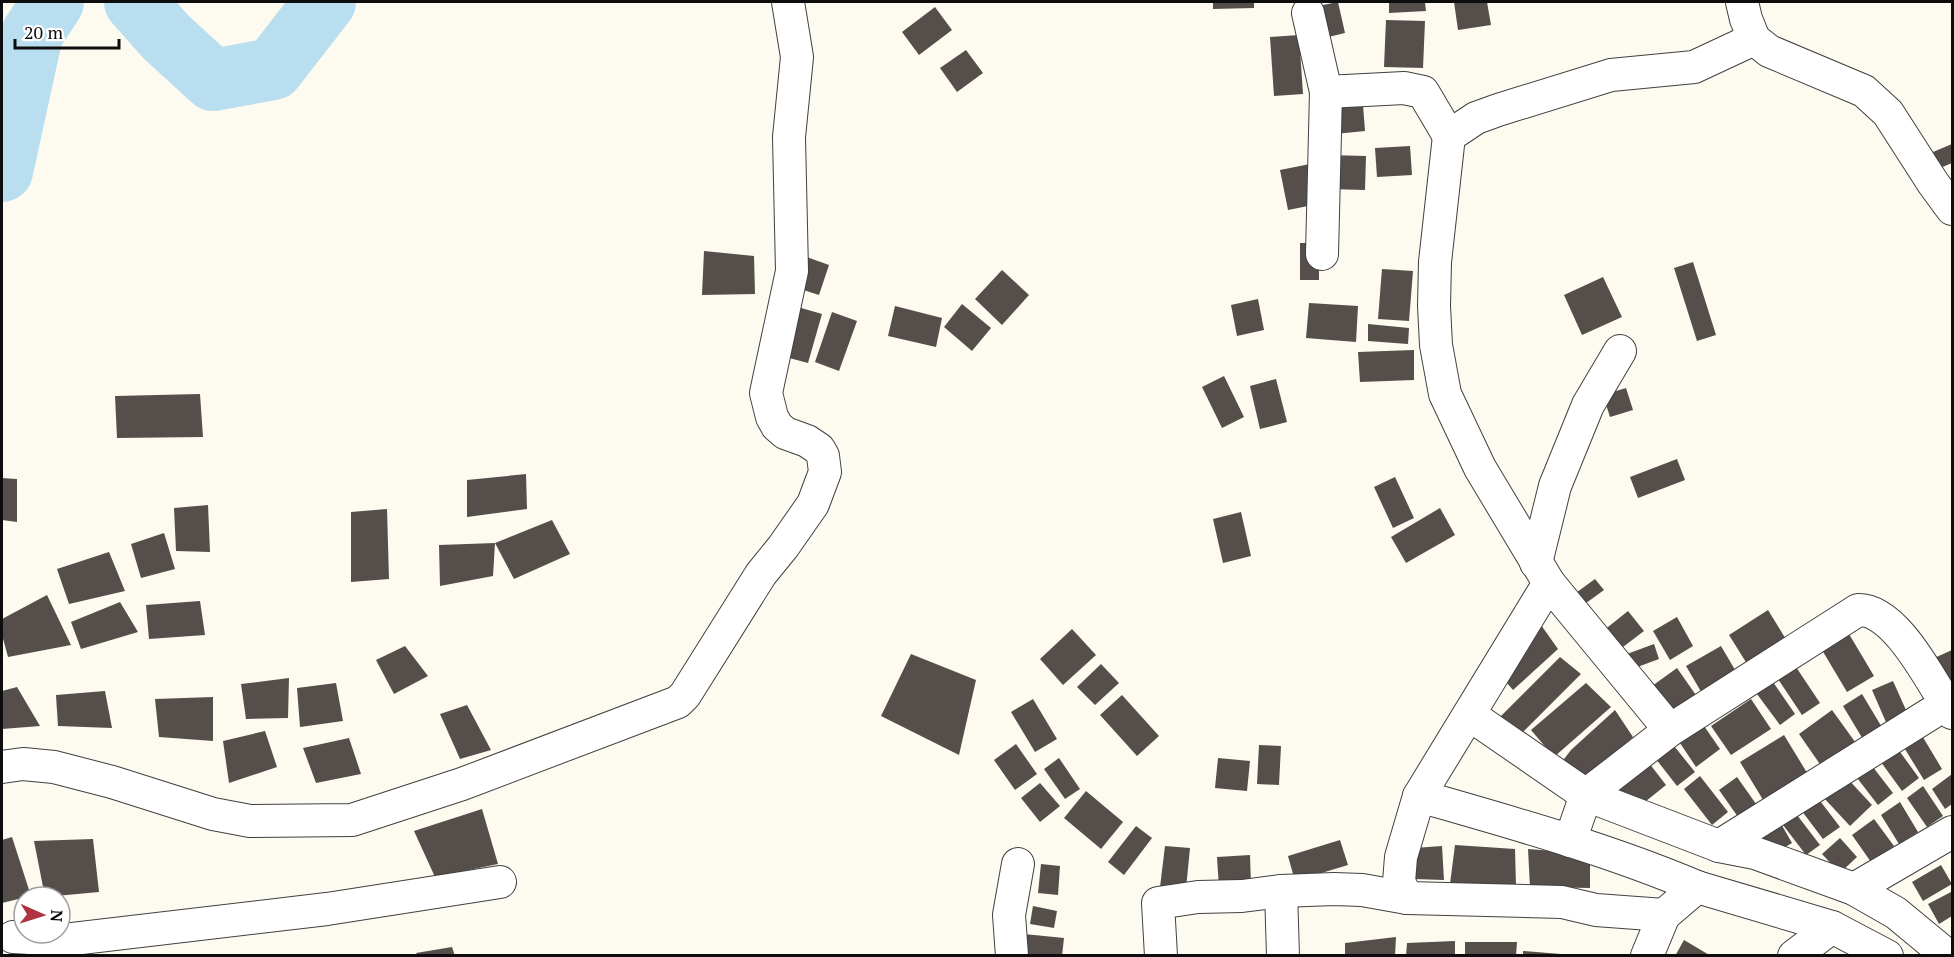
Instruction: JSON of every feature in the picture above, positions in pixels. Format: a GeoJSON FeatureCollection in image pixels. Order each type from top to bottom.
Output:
{"type":"FeatureCollection","features":[{"type":"Feature","properties":{"kind":"street"},"geometry":{"type":"LineString","coordinates":[[2,767],[23,764],[54,767],[112,782],[213,814],[250,821],[352,820],[462,784],[678,702],[685,695],[760,574],[783,548],[813,504],[825,472],[824,456],[819,449],[807,441],[785,433],[777,426],[772,417],[766,393],[792,271],[789,136],[797,57],[788,2]]}},
{"type":"Feature","properties":{"kind":"street"},"geometry":{"type":"LineString","coordinates":[[1742,2],[1754,39],[1769,51],[1864,91],[1888,113],[1953,209]]}},
{"type":"Feature","properties":{"kind":"street"},"geometry":{"type":"LineString","coordinates":[[1308,13],[1326,92],[1322,254]]}},
{"type":"Feature","properties":{"kind":"street"},"geometry":{"type":"LineString","coordinates":[[1449,136],[1476,118],[1498,110],[1611,75],[1694,67],[1754,39]]}},
{"type":"Feature","properties":{"kind":"street"},"geometry":{"type":"LineString","coordinates":[[1326,92],[1404,88],[1423,92],[1449,136],[1435,262],[1434,295],[1436,345],[1445,394],[1480,468],[1543,573],[1670,730]]}},
{"type":"Feature","properties":{"kind":"street"},"geometry":{"type":"LineString","coordinates":[[1407,898],[1400,882],[1401,857],[1419,796],[1470,715],[1543,573],[1559,476],[1588,405],[1620,351]]}},
{"type":"Feature","properties":{"kind":"street"},"geometry":{"type":"LineString","coordinates":[[1570,841],[1586,795],[1670,730],[1858,610],[1879,615],[1910,646],[1949,708],[1719,846]]}},
{"type":"Feature","properties":{"kind":"street"},"geometry":{"type":"LineString","coordinates":[[1470,715],[1586,795],[1719,846],[1755,853],[1854,889],[1896,913],[1948,956]]}},
{"type":"Feature","properties":{"kind":"street"},"geometry":{"type":"LineString","coordinates":[[1419,796],[1570,841],[1667,874],[1697,887],[1832,927],[1887,956]]}},
{"type":"Feature","properties":{"kind":"street"},"geometry":{"type":"LineString","coordinates":[[1854,889],[1953,832]]}},
{"type":"Feature","properties":{"kind":"street"},"geometry":{"type":"LineString","coordinates":[[1012,956],[1009,915],[1018,864]]}},
{"type":"Feature","properties":{"kind":"street"},"geometry":{"type":"LineString","coordinates":[[72,939],[327,909],[500,882]]}},
{"type":"Feature","properties":{"kind":"street"},"geometry":{"type":"LineString","coordinates":[[1647,956],[1664,915],[1697,887]]}},
{"type":"Feature","properties":{"kind":"street"},"geometry":{"type":"LineString","coordinates":[[1161,956],[1158,903],[1197,897],[1242,896],[1281,891],[1362,890],[1407,898],[1562,902],[1596,910],[1664,915]]}},
{"type":"Feature","properties":{"kind":"street"},"geometry":{"type":"LineString","coordinates":[[1281,891],[1283,956]]}},
{"type":"Feature","properties":{"kind":"street"},"geometry":{"type":"LineString","coordinates":[[1794,956],[1832,927]]}},
{"type":"Feature","properties":{"kind":"building"},"geometry":{"type":"Polygon","coordinates":[[[1213,2],[1254,2],[1254,8],[1213,9],[1213,2]]]}},
{"type":"Feature","properties":{"kind":"building"},"geometry":{"type":"Polygon","coordinates":[[[1338,2],[1345,33],[1320,39],[1313,7],[1338,2]]]}},
{"type":"Feature","properties":{"kind":"building"},"geometry":{"type":"Polygon","coordinates":[[[1389,2],[1425,2],[1426,11],[1389,13],[1389,2]]]}},
{"type":"Feature","properties":{"kind":"building"},"geometry":{"type":"Polygon","coordinates":[[[1454,2],[1487,2],[1491,25],[1458,30],[1454,2]]]}},
{"type":"Feature","properties":{"kind":"building"},"geometry":{"type":"Polygon","coordinates":[[[935,7],[952,30],[919,55],[902,32],[935,7]]]}},
{"type":"Feature","properties":{"kind":"building"},"geometry":{"type":"Polygon","coordinates":[[[1386,20],[1425,21],[1423,68],[1384,67],[1386,20]]]}},
{"type":"Feature","properties":{"kind":"building"},"geometry":{"type":"Polygon","coordinates":[[[1299,35],[1303,94],[1274,96],[1270,37],[1299,35]]]}},
{"type":"Feature","properties":{"kind":"building"},"geometry":{"type":"Polygon","coordinates":[[[966,50],[983,73],[957,92],[940,68],[966,50]]]}},
{"type":"Feature","properties":{"kind":"building"},"geometry":{"type":"Polygon","coordinates":[[[1363,105],[1365,131],[1335,134],[1333,108],[1363,105]]]}},
{"type":"Feature","properties":{"kind":"building"},"geometry":{"type":"Polygon","coordinates":[[[1952,144],[1952,163],[1940,168],[1933,152],[1952,144]]]}},
{"type":"Feature","properties":{"kind":"building"},"geometry":{"type":"Polygon","coordinates":[[[1410,146],[1412,175],[1377,177],[1375,148],[1410,146]]]}},
{"type":"Feature","properties":{"kind":"building"},"geometry":{"type":"Polygon","coordinates":[[[1328,155],[1366,156],[1365,190],[1327,189],[1328,155]]]}},
{"type":"Feature","properties":{"kind":"building"},"geometry":{"type":"Polygon","coordinates":[[[1310,164],[1318,204],[1288,210],[1280,170],[1310,164]]]}},
{"type":"Feature","properties":{"kind":"building"},"geometry":{"type":"Polygon","coordinates":[[[1300,243],[1319,243],[1319,280],[1300,280],[1300,243]]]}},
{"type":"Feature","properties":{"kind":"building"},"geometry":{"type":"Polygon","coordinates":[[[704,251],[754,256],[755,294],[702,295],[704,251]]]}},
{"type":"Feature","properties":{"kind":"building"},"geometry":{"type":"Polygon","coordinates":[[[804,256],[829,265],[819,295],[794,287],[804,256]]]}},
{"type":"Feature","properties":{"kind":"building"},"geometry":{"type":"Polygon","coordinates":[[[1693,262],[1716,335],[1697,341],[1674,268],[1693,262]]]}},
{"type":"Feature","properties":{"kind":"building"},"geometry":{"type":"Polygon","coordinates":[[[1382,269],[1413,271],[1409,321],[1378,319],[1382,269]]]}},
{"type":"Feature","properties":{"kind":"building"},"geometry":{"type":"Polygon","coordinates":[[[1002,270],[1029,295],[1002,325],[975,299],[1002,270]]]}},
{"type":"Feature","properties":{"kind":"building"},"geometry":{"type":"Polygon","coordinates":[[[1603,277],[1622,317],[1582,335],[1564,295],[1603,277]]]}},
{"type":"Feature","properties":{"kind":"building"},"geometry":{"type":"Polygon","coordinates":[[[1258,299],[1264,330],[1237,336],[1231,305],[1258,299]]]}},
{"type":"Feature","properties":{"kind":"building"},"geometry":{"type":"Polygon","coordinates":[[[1309,303],[1358,306],[1356,342],[1306,338],[1309,303]]]}},
{"type":"Feature","properties":{"kind":"building"},"geometry":{"type":"Polygon","coordinates":[[[962,304],[991,328],[972,351],[944,327],[962,304]]]}},
{"type":"Feature","properties":{"kind":"building"},"geometry":{"type":"Polygon","coordinates":[[[791,305],[822,314],[808,363],[778,355],[791,305]]]}},
{"type":"Feature","properties":{"kind":"building"},"geometry":{"type":"Polygon","coordinates":[[[895,306],[942,318],[936,347],[888,336],[895,306]]]}},
{"type":"Feature","properties":{"kind":"building"},"geometry":{"type":"Polygon","coordinates":[[[832,312],[857,321],[839,371],[815,362],[832,312]]]}},
{"type":"Feature","properties":{"kind":"building"},"geometry":{"type":"Polygon","coordinates":[[[1368,324],[1409,328],[1408,344],[1368,341],[1368,324]]]}},
{"type":"Feature","properties":{"kind":"building"},"geometry":{"type":"Polygon","coordinates":[[[1414,350],[1414,380],[1360,382],[1358,352],[1414,350]]]}},
{"type":"Feature","properties":{"kind":"building"},"geometry":{"type":"Polygon","coordinates":[[[1224,376],[1244,417],[1222,428],[1202,387],[1224,376]]]}},
{"type":"Feature","properties":{"kind":"building"},"geometry":{"type":"Polygon","coordinates":[[[1276,379],[1287,422],[1260,429],[1250,386],[1276,379]]]}},
{"type":"Feature","properties":{"kind":"building"},"geometry":{"type":"Polygon","coordinates":[[[1626,388],[1633,410],[1610,417],[1603,395],[1626,388]]]}},
{"type":"Feature","properties":{"kind":"building"},"geometry":{"type":"Polygon","coordinates":[[[200,394],[203,437],[117,438],[115,396],[200,394]]]}},
{"type":"Feature","properties":{"kind":"building"},"geometry":{"type":"Polygon","coordinates":[[[1677,459],[1685,480],[1638,498],[1630,477],[1677,459]]]}},
{"type":"Feature","properties":{"kind":"building"},"geometry":{"type":"Polygon","coordinates":[[[526,474],[527,509],[467,517],[467,480],[526,474]]]}},
{"type":"Feature","properties":{"kind":"building"},"geometry":{"type":"Polygon","coordinates":[[[1395,477],[1414,518],[1393,528],[1374,487],[1395,477]]]}},
{"type":"Feature","properties":{"kind":"building"},"geometry":{"type":"Polygon","coordinates":[[[2,478],[17,479],[17,522],[2,520],[2,478]]]}},
{"type":"Feature","properties":{"kind":"building"},"geometry":{"type":"Polygon","coordinates":[[[208,505],[210,552],[176,551],[174,508],[208,505]]]}},
{"type":"Feature","properties":{"kind":"building"},"geometry":{"type":"Polygon","coordinates":[[[1440,508],[1455,535],[1406,563],[1391,537],[1440,508]]]}},
{"type":"Feature","properties":{"kind":"building"},"geometry":{"type":"Polygon","coordinates":[[[387,509],[389,579],[351,582],[351,512],[387,509]]]}},
{"type":"Feature","properties":{"kind":"building"},"geometry":{"type":"Polygon","coordinates":[[[1241,512],[1251,556],[1223,563],[1213,519],[1241,512]]]}},
{"type":"Feature","properties":{"kind":"building"},"geometry":{"type":"Polygon","coordinates":[[[552,520],[570,554],[514,579],[495,543],[552,520]]]}},
{"type":"Feature","properties":{"kind":"building"},"geometry":{"type":"Polygon","coordinates":[[[164,533],[175,569],[141,578],[131,544],[164,533]]]}},
{"type":"Feature","properties":{"kind":"building"},"geometry":{"type":"Polygon","coordinates":[[[495,543],[493,576],[440,586],[439,545],[495,543]]]}},
{"type":"Feature","properties":{"kind":"building"},"geometry":{"type":"Polygon","coordinates":[[[109,552],[125,591],[69,604],[57,569],[109,552]]]}},
{"type":"Feature","properties":{"kind":"building"},"geometry":{"type":"Polygon","coordinates":[[[1595,579],[1604,590],[1582,606],[1573,595],[1595,579]]]}},
{"type":"Feature","properties":{"kind":"building"},"geometry":{"type":"Polygon","coordinates":[[[47,595],[71,645],[8,657],[2,635],[2,619],[47,595]]]}},
{"type":"Feature","properties":{"kind":"building"},"geometry":{"type":"Polygon","coordinates":[[[200,601],[205,635],[149,639],[146,605],[200,601]]]}},
{"type":"Feature","properties":{"kind":"building"},"geometry":{"type":"Polygon","coordinates":[[[120,602],[138,632],[81,649],[71,622],[120,602]]]}},
{"type":"Feature","properties":{"kind":"building"},"geometry":{"type":"Polygon","coordinates":[[[1768,610],[1787,641],[1749,667],[1729,635],[1768,610]]]}},
{"type":"Feature","properties":{"kind":"building"},"geometry":{"type":"Polygon","coordinates":[[[1628,611],[1644,631],[1619,650],[1603,631],[1628,611]]]}},
{"type":"Feature","properties":{"kind":"building"},"geometry":{"type":"Polygon","coordinates":[[[1677,617],[1693,646],[1670,660],[1653,631],[1677,617]]]}},
{"type":"Feature","properties":{"kind":"building"},"geometry":{"type":"Polygon","coordinates":[[[1541,625],[1558,649],[1513,690],[1501,676],[1541,625]]]}},
{"type":"Feature","properties":{"kind":"building"},"geometry":{"type":"Polygon","coordinates":[[[1072,629],[1096,655],[1063,685],[1040,659],[1072,629]]]}},
{"type":"Feature","properties":{"kind":"building"},"geometry":{"type":"Polygon","coordinates":[[[1849,634],[1874,676],[1847,692],[1822,650],[1849,634]]]}},
{"type":"Feature","properties":{"kind":"building"},"geometry":{"type":"Polygon","coordinates":[[[1654,644],[1659,659],[1632,669],[1627,654],[1654,644]]]}},
{"type":"Feature","properties":{"kind":"building"},"geometry":{"type":"Polygon","coordinates":[[[405,646],[428,676],[394,694],[376,660],[405,646]]]}},
{"type":"Feature","properties":{"kind":"building"},"geometry":{"type":"Polygon","coordinates":[[[1721,646],[1738,675],[1703,695],[1686,666],[1721,646]]]}},
{"type":"Feature","properties":{"kind":"building"},"geometry":{"type":"Polygon","coordinates":[[[1952,650],[1952,689],[1932,659],[1952,650]]]}},
{"type":"Feature","properties":{"kind":"building"},"geometry":{"type":"Polygon","coordinates":[[[911,654],[976,680],[959,755],[881,716],[911,654]]]}},
{"type":"Feature","properties":{"kind":"building"},"geometry":{"type":"Polygon","coordinates":[[[1560,657],[1581,674],[1521,734],[1500,717],[1560,657]]]}},
{"type":"Feature","properties":{"kind":"building"},"geometry":{"type":"Polygon","coordinates":[[[1101,664],[1119,683],[1095,705],[1077,687],[1101,664]]]}},
{"type":"Feature","properties":{"kind":"building"},"geometry":{"type":"Polygon","coordinates":[[[1794,664],[1820,703],[1802,715],[1776,676],[1794,664]]]}},
{"type":"Feature","properties":{"kind":"building"},"geometry":{"type":"Polygon","coordinates":[[[1677,668],[1698,698],[1673,717],[1652,686],[1677,668]]]}},
{"type":"Feature","properties":{"kind":"building"},"geometry":{"type":"Polygon","coordinates":[[[289,678],[288,718],[246,719],[241,684],[289,678]]]}},
{"type":"Feature","properties":{"kind":"building"},"geometry":{"type":"Polygon","coordinates":[[[1771,679],[1795,714],[1780,725],[1754,690],[1771,679]]]}},
{"type":"Feature","properties":{"kind":"building"},"geometry":{"type":"Polygon","coordinates":[[[1893,681],[1910,719],[1889,729],[1872,690],[1893,681]]]}},
{"type":"Feature","properties":{"kind":"building"},"geometry":{"type":"Polygon","coordinates":[[[336,683],[343,721],[300,727],[297,688],[336,683]]]}},
{"type":"Feature","properties":{"kind":"building"},"geometry":{"type":"Polygon","coordinates":[[[1586,683],[1611,707],[1554,757],[1531,730],[1586,683]]]}},
{"type":"Feature","properties":{"kind":"building"},"geometry":{"type":"Polygon","coordinates":[[[17,687],[40,726],[2,729],[2,691],[17,687]]]}},
{"type":"Feature","properties":{"kind":"building"},"geometry":{"type":"Polygon","coordinates":[[[105,691],[112,728],[58,726],[56,695],[105,691]]]}},
{"type":"Feature","properties":{"kind":"building"},"geometry":{"type":"Polygon","coordinates":[[[1862,694],[1886,734],[1867,746],[1843,706],[1862,694]]]}},
{"type":"Feature","properties":{"kind":"building"},"geometry":{"type":"Polygon","coordinates":[[[1122,695],[1159,736],[1137,756],[1100,715],[1122,695]]]}},
{"type":"Feature","properties":{"kind":"building"},"geometry":{"type":"Polygon","coordinates":[[[213,697],[213,741],[159,737],[155,699],[213,697]]]}},
{"type":"Feature","properties":{"kind":"building"},"geometry":{"type":"Polygon","coordinates":[[[1033,699],[1057,739],[1035,752],[1011,712],[1033,699]]]}},
{"type":"Feature","properties":{"kind":"building"},"geometry":{"type":"Polygon","coordinates":[[[1751,699],[1771,729],[1731,755],[1711,726],[1751,699]]]}},
{"type":"Feature","properties":{"kind":"building"},"geometry":{"type":"Polygon","coordinates":[[[467,705],[491,750],[460,759],[440,714],[467,705]]]}},
{"type":"Feature","properties":{"kind":"building"},"geometry":{"type":"Polygon","coordinates":[[[1615,710],[1633,737],[1585,780],[1561,763],[1571,750],[1615,710]]]}},
{"type":"Feature","properties":{"kind":"building"},"geometry":{"type":"Polygon","coordinates":[[[1832,710],[1858,746],[1824,770],[1799,734],[1832,710]]]}},
{"type":"Feature","properties":{"kind":"building"},"geometry":{"type":"Polygon","coordinates":[[[1704,726],[1720,749],[1696,767],[1680,743],[1704,726]]]}},
{"type":"Feature","properties":{"kind":"building"},"geometry":{"type":"Polygon","coordinates":[[[1918,729],[1942,769],[1924,780],[1900,741],[1918,729]]]}},
{"type":"Feature","properties":{"kind":"building"},"geometry":{"type":"Polygon","coordinates":[[[265,731],[277,767],[229,783],[223,741],[265,731]]]}},
{"type":"Feature","properties":{"kind":"building"},"geometry":{"type":"Polygon","coordinates":[[[1784,735],[1809,776],[1765,803],[1740,762],[1784,735]]]}},
{"type":"Feature","properties":{"kind":"building"},"geometry":{"type":"Polygon","coordinates":[[[349,738],[361,774],[316,783],[303,748],[349,738]]]}},
{"type":"Feature","properties":{"kind":"building"},"geometry":{"type":"Polygon","coordinates":[[[1670,741],[1695,772],[1677,786],[1652,754],[1670,741]]]}},
{"type":"Feature","properties":{"kind":"building"},"geometry":{"type":"Polygon","coordinates":[[[1016,744],[1037,774],[1015,790],[994,760],[1016,744]]]}},
{"type":"Feature","properties":{"kind":"building"},"geometry":{"type":"Polygon","coordinates":[[[1259,745],[1281,746],[1279,785],[1257,784],[1259,745]]]}},
{"type":"Feature","properties":{"kind":"building"},"geometry":{"type":"Polygon","coordinates":[[[1895,745],[1919,778],[1902,791],[1878,758],[1895,745]]]}},
{"type":"Feature","properties":{"kind":"building"},"geometry":{"type":"Polygon","coordinates":[[[1059,758],[1080,789],[1065,799],[1044,769],[1059,758]]]}},
{"type":"Feature","properties":{"kind":"building"},"geometry":{"type":"Polygon","coordinates":[[[1218,758],[1250,761],[1247,791],[1215,788],[1218,758]]]}},
{"type":"Feature","properties":{"kind":"building"},"geometry":{"type":"Polygon","coordinates":[[[1869,762],[1893,793],[1878,805],[1854,774],[1869,762]]]}},
{"type":"Feature","properties":{"kind":"building"},"geometry":{"type":"Polygon","coordinates":[[[1649,763],[1666,785],[1635,810],[1618,789],[1649,763]]]}},
{"type":"Feature","properties":{"kind":"building"},"geometry":{"type":"Polygon","coordinates":[[[1952,774],[1952,804],[1945,809],[1932,789],[1952,774]]]}},
{"type":"Feature","properties":{"kind":"building"},"geometry":{"type":"Polygon","coordinates":[[[1700,776],[1728,812],[1712,825],[1684,789],[1700,776]]]}},
{"type":"Feature","properties":{"kind":"building"},"geometry":{"type":"Polygon","coordinates":[[[1737,777],[1761,811],[1743,824],[1719,790],[1737,777]]]}},
{"type":"Feature","properties":{"kind":"building"},"geometry":{"type":"Polygon","coordinates":[[[1846,777],[1872,805],[1850,826],[1824,798],[1846,777]]]}},
{"type":"Feature","properties":{"kind":"building"},"geometry":{"type":"Polygon","coordinates":[[[1040,783],[1060,806],[1040,822],[1021,798],[1040,783]]]}},
{"type":"Feature","properties":{"kind":"building"},"geometry":{"type":"Polygon","coordinates":[[[1923,786],[1943,816],[1927,827],[1907,798],[1923,786]]]}},
{"type":"Feature","properties":{"kind":"building"},"geometry":{"type":"Polygon","coordinates":[[[1086,791],[1123,822],[1101,849],[1064,818],[1086,791]]]}},
{"type":"Feature","properties":{"kind":"building"},"geometry":{"type":"Polygon","coordinates":[[[1814,793],[1840,827],[1823,839],[1798,806],[1814,793]]]}},
{"type":"Feature","properties":{"kind":"building"},"geometry":{"type":"Polygon","coordinates":[[[1900,802],[1918,832],[1899,844],[1881,815],[1900,802]]]}},
{"type":"Feature","properties":{"kind":"building"},"geometry":{"type":"Polygon","coordinates":[[[482,809],[498,864],[435,877],[414,831],[482,809]]]}},
{"type":"Feature","properties":{"kind":"building"},"geometry":{"type":"Polygon","coordinates":[[[1797,815],[1820,845],[1806,855],[1783,825],[1797,815]]]}},
{"type":"Feature","properties":{"kind":"building"},"geometry":{"type":"Polygon","coordinates":[[[1874,819],[1894,846],[1871,862],[1852,835],[1874,819]]]}},
{"type":"Feature","properties":{"kind":"building"},"geometry":{"type":"Polygon","coordinates":[[[1780,822],[1792,843],[1770,856],[1759,835],[1780,822]]]}},
{"type":"Feature","properties":{"kind":"building"},"geometry":{"type":"Polygon","coordinates":[[[1136,826],[1152,838],[1124,875],[1108,862],[1136,826]]]}},
{"type":"Feature","properties":{"kind":"building"},"geometry":{"type":"Polygon","coordinates":[[[12,837],[27,885],[12,885],[12,901],[2,903],[2,840],[12,837]]]}},
{"type":"Feature","properties":{"kind":"building"},"geometry":{"type":"Polygon","coordinates":[[[1840,838],[1857,857],[1840,873],[1822,854],[1840,838]]]}},
{"type":"Feature","properties":{"kind":"building"},"geometry":{"type":"Polygon","coordinates":[[[93,839],[99,892],[72,894],[72,885],[43,885],[34,841],[93,839]]]}},
{"type":"Feature","properties":{"kind":"building"},"geometry":{"type":"Polygon","coordinates":[[[1340,840],[1348,865],[1295,881],[1288,856],[1340,840]]]}},
{"type":"Feature","properties":{"kind":"building"},"geometry":{"type":"Polygon","coordinates":[[[1455,845],[1515,849],[1516,886],[1450,884],[1455,845]]]}},
{"type":"Feature","properties":{"kind":"building"},"geometry":{"type":"Polygon","coordinates":[[[1165,846],[1190,848],[1186,889],[1160,887],[1165,846]]]}},
{"type":"Feature","properties":{"kind":"building"},"geometry":{"type":"Polygon","coordinates":[[[1442,846],[1444,880],[1413,879],[1414,848],[1442,846]]]}},
{"type":"Feature","properties":{"kind":"building"},"geometry":{"type":"Polygon","coordinates":[[[1528,849],[1590,854],[1590,888],[1530,887],[1528,849]]]}},
{"type":"Feature","properties":{"kind":"building"},"geometry":{"type":"Polygon","coordinates":[[[1250,855],[1251,886],[1219,888],[1217,857],[1250,855]]]}},
{"type":"Feature","properties":{"kind":"building"},"geometry":{"type":"Polygon","coordinates":[[[1041,864],[1060,866],[1058,895],[1038,893],[1041,864]]]}},
{"type":"Feature","properties":{"kind":"building"},"geometry":{"type":"Polygon","coordinates":[[[1941,865],[1952,884],[1923,901],[1912,882],[1941,865]]]}},
{"type":"Feature","properties":{"kind":"building"},"geometry":{"type":"Polygon","coordinates":[[[1951,892],[1952,916],[1939,924],[1928,904],[1951,892]]]}},
{"type":"Feature","properties":{"kind":"building"},"geometry":{"type":"Polygon","coordinates":[[[1033,906],[1057,911],[1054,928],[1030,924],[1033,906]]]}},
{"type":"Feature","properties":{"kind":"building"},"geometry":{"type":"Polygon","coordinates":[[[1024,934],[1064,938],[1062,956],[1021,956],[1024,934]]]}},
{"type":"Feature","properties":{"kind":"building"},"geometry":{"type":"Polygon","coordinates":[[[1396,937],[1395,956],[1345,956],[1345,943],[1396,937]]]}},
{"type":"Feature","properties":{"kind":"building"},"geometry":{"type":"Polygon","coordinates":[[[1684,940],[1711,956],[1675,956],[1684,940]]]}},
{"type":"Feature","properties":{"kind":"building"},"geometry":{"type":"Polygon","coordinates":[[[1455,941],[1455,956],[1406,956],[1407,943],[1455,941]]]}},
{"type":"Feature","properties":{"kind":"building"},"geometry":{"type":"Polygon","coordinates":[[[1465,942],[1517,942],[1516,956],[1465,956],[1465,942]]]}},
{"type":"Feature","properties":{"kind":"building"},"geometry":{"type":"Polygon","coordinates":[[[452,947],[455,956],[418,956],[416,953],[452,947]]]}},
{"type":"Feature","properties":{"kind":"building"},"geometry":{"type":"Polygon","coordinates":[[[1523,951],[1561,954],[1561,956],[1523,956],[1523,951]]]}},
{"type":"Feature","properties":{"kind":"waterway"},"geometry":{"type":"LineString","coordinates":[[2,171],[32,34],[53,2]]}},
{"type":"Feature","properties":{"kind":"waterway"},"geometry":{"type":"LineString","coordinates":[[135,2],[166,37],[213,80],[273,69],[325,2]]}}]}
